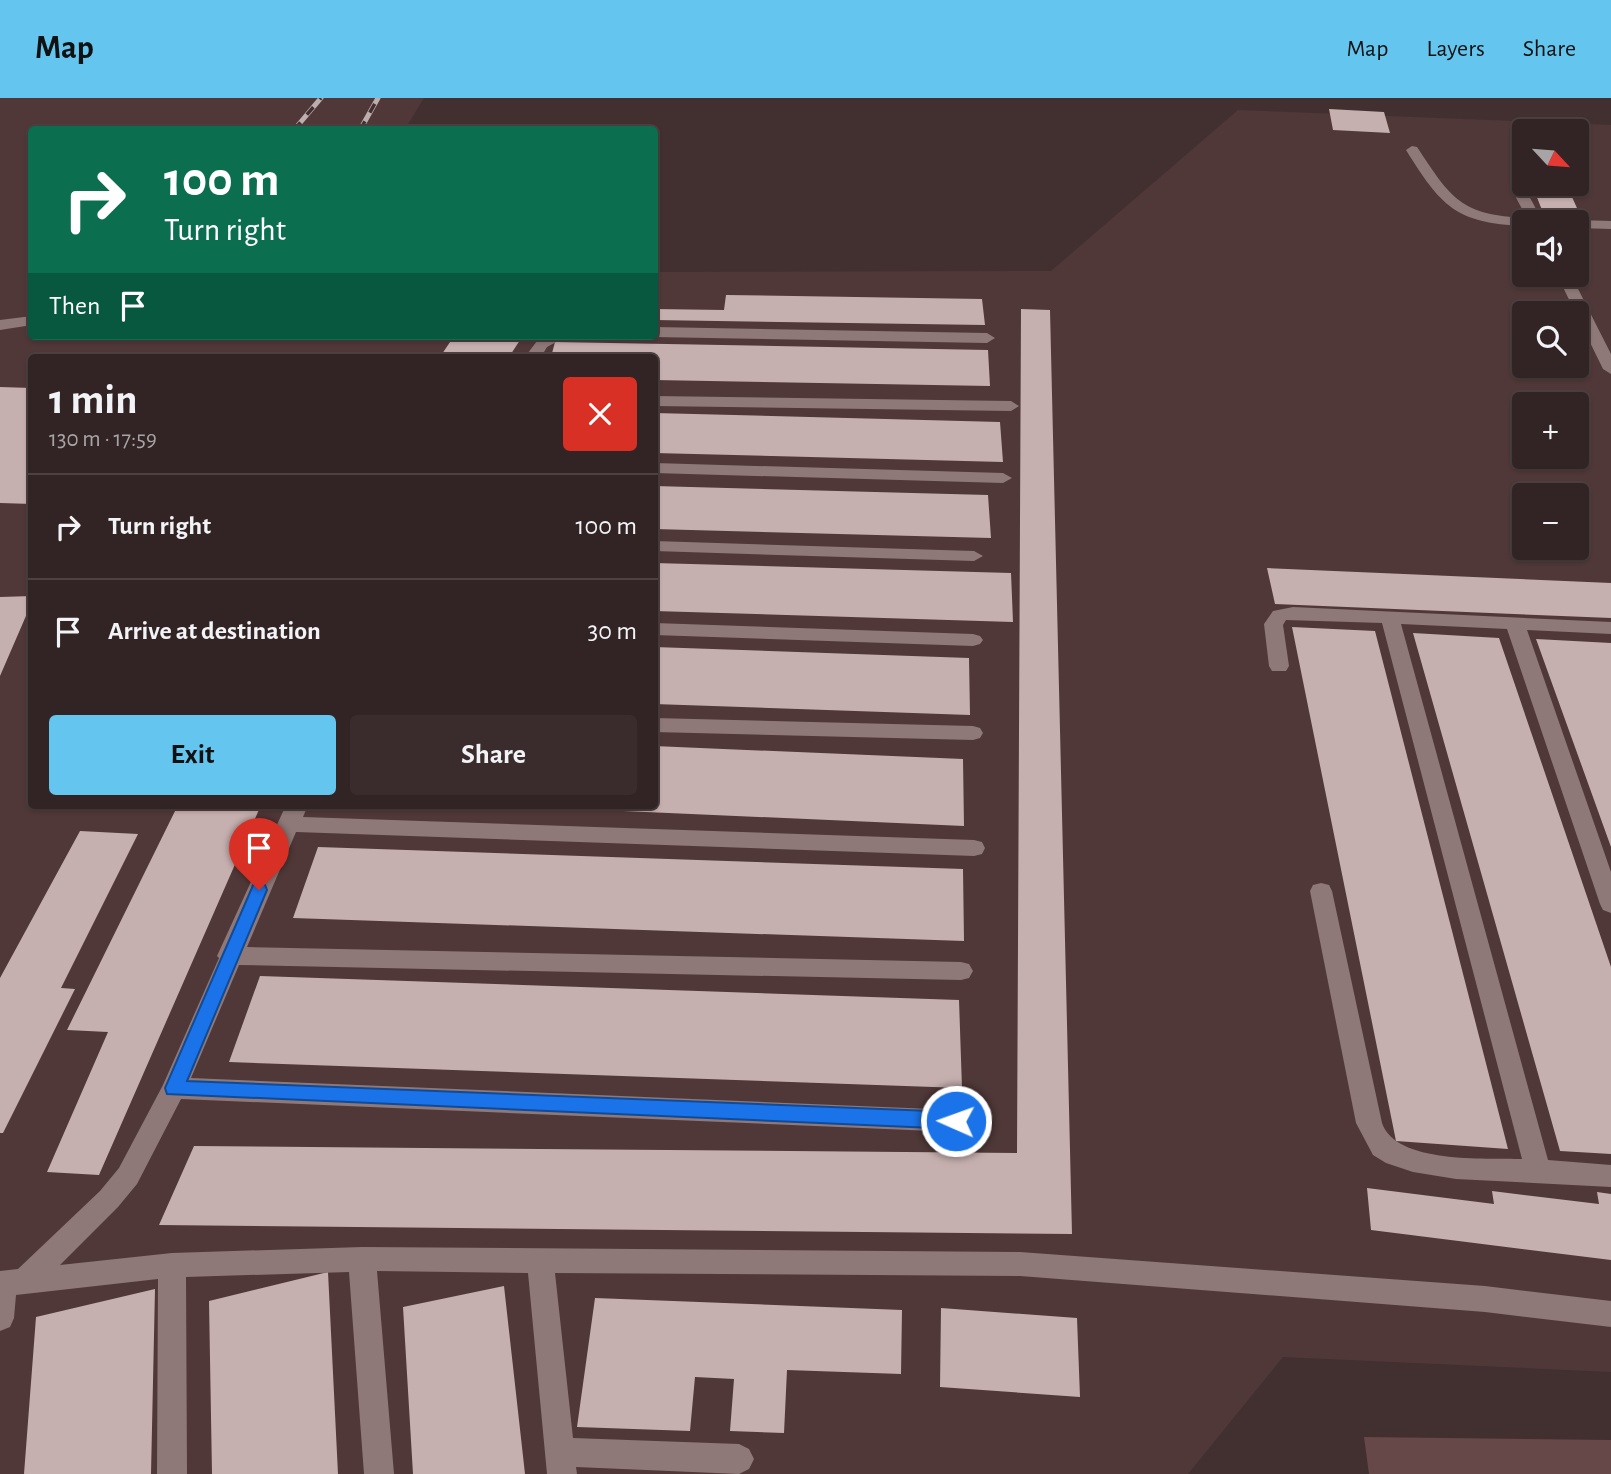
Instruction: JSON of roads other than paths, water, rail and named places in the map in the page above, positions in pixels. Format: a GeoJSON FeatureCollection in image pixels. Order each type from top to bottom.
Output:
{"type":"FeatureCollection","features":[{"type":"Feature","properties":{"kind":"lane"},"geometry":{"type":"LineString","coordinates":[[1412,150],[1440,193],[1460,210],[1486,219],[1512,221]]}},
{"type":"Feature","properties":{"kind":"lane"},"geometry":{"type":"LineString","coordinates":[[1589,224],[1611,225]]}},
{"type":"Feature","properties":{"kind":"lane"},"geometry":{"type":"LineString","coordinates":[[1570,287],[1611,369]]}},
{"type":"Feature","properties":{"kind":"lane"},"geometry":{"type":"LineString","coordinates":[[0,325],[28,321]]}},
{"type":"Feature","properties":{"kind":"lane"},"geometry":{"type":"LineString","coordinates":[[658,332],[988,338]]}},
{"type":"Feature","properties":{"kind":"lane"},"geometry":{"type":"LineString","coordinates":[[535,354],[542,344],[550,340]]}},
{"type":"Feature","properties":{"kind":"lane"},"geometry":{"type":"LineString","coordinates":[[658,401],[1011,406]]}},
{"type":"Feature","properties":{"kind":"lane"},"geometry":{"type":"LineString","coordinates":[[658,468],[1003,478]]}},
{"type":"Feature","properties":{"kind":"lane"},"geometry":{"type":"LineString","coordinates":[[658,546],[974,556]]}},
{"type":"Feature","properties":{"kind":"lane"},"geometry":{"type":"LineString","coordinates":[[1279,666],[1272,631],[1273,624],[1280,615],[1611,628]]}},
{"type":"Feature","properties":{"kind":"lane"},"geometry":{"type":"LineString","coordinates":[[1390,618],[1538,1171]]}},
{"type":"Feature","properties":{"kind":"lane"},"geometry":{"type":"LineString","coordinates":[[1515,624],[1611,904]]}},
{"type":"Feature","properties":{"kind":"lane"},"geometry":{"type":"LineString","coordinates":[[658,629],[972,640]]}},
{"type":"Feature","properties":{"kind":"lane"},"geometry":{"type":"LineString","coordinates":[[658,725],[974,733]]}},
{"type":"Feature","properties":{"kind":"lane"},"geometry":{"type":"LineString","coordinates":[[0,1318],[9,1283],[109,1199],[128,1176],[174,1088],[229,956],[293,814],[974,848]]}},
{"type":"Feature","properties":{"kind":"lane"},"geometry":{"type":"LineString","coordinates":[[1321,891],[1369,1124],[1382,1147],[1397,1156],[1426,1163],[1611,1176]]}},
{"type":"Feature","properties":{"kind":"lane"},"geometry":{"type":"LineString","coordinates":[[229,956],[961,971]]}},
{"type":"Feature","properties":{"kind":"lane"},"geometry":{"type":"LineString","coordinates":[[174,1088],[956,1121]]}},
{"type":"Feature","properties":{"kind":"lane"},"geometry":{"type":"LineString","coordinates":[[9,1283],[172,1265],[362,1259],[1020,1264],[1485,1299],[1611,1314]]}},
{"type":"Feature","properties":{"kind":"lane"},"geometry":{"type":"LineString","coordinates":[[362,1259],[379,1474]]}},
{"type":"Feature","properties":{"kind":"lane"},"geometry":{"type":"LineString","coordinates":[[540,1261],[561,1463],[739,1459]]}},
{"type":"Feature","properties":{"kind":"lane"},"geometry":{"type":"LineString","coordinates":[[172,1265],[172,1474]]}},
{"type":"Feature","properties":{"kind":"railway"},"geometry":{"type":"LineString","coordinates":[[297,126],[321,98]]}},
{"type":"Feature","properties":{"kind":"railway"},"geometry":{"type":"LineString","coordinates":[[362,126],[378,98]]}}]}
